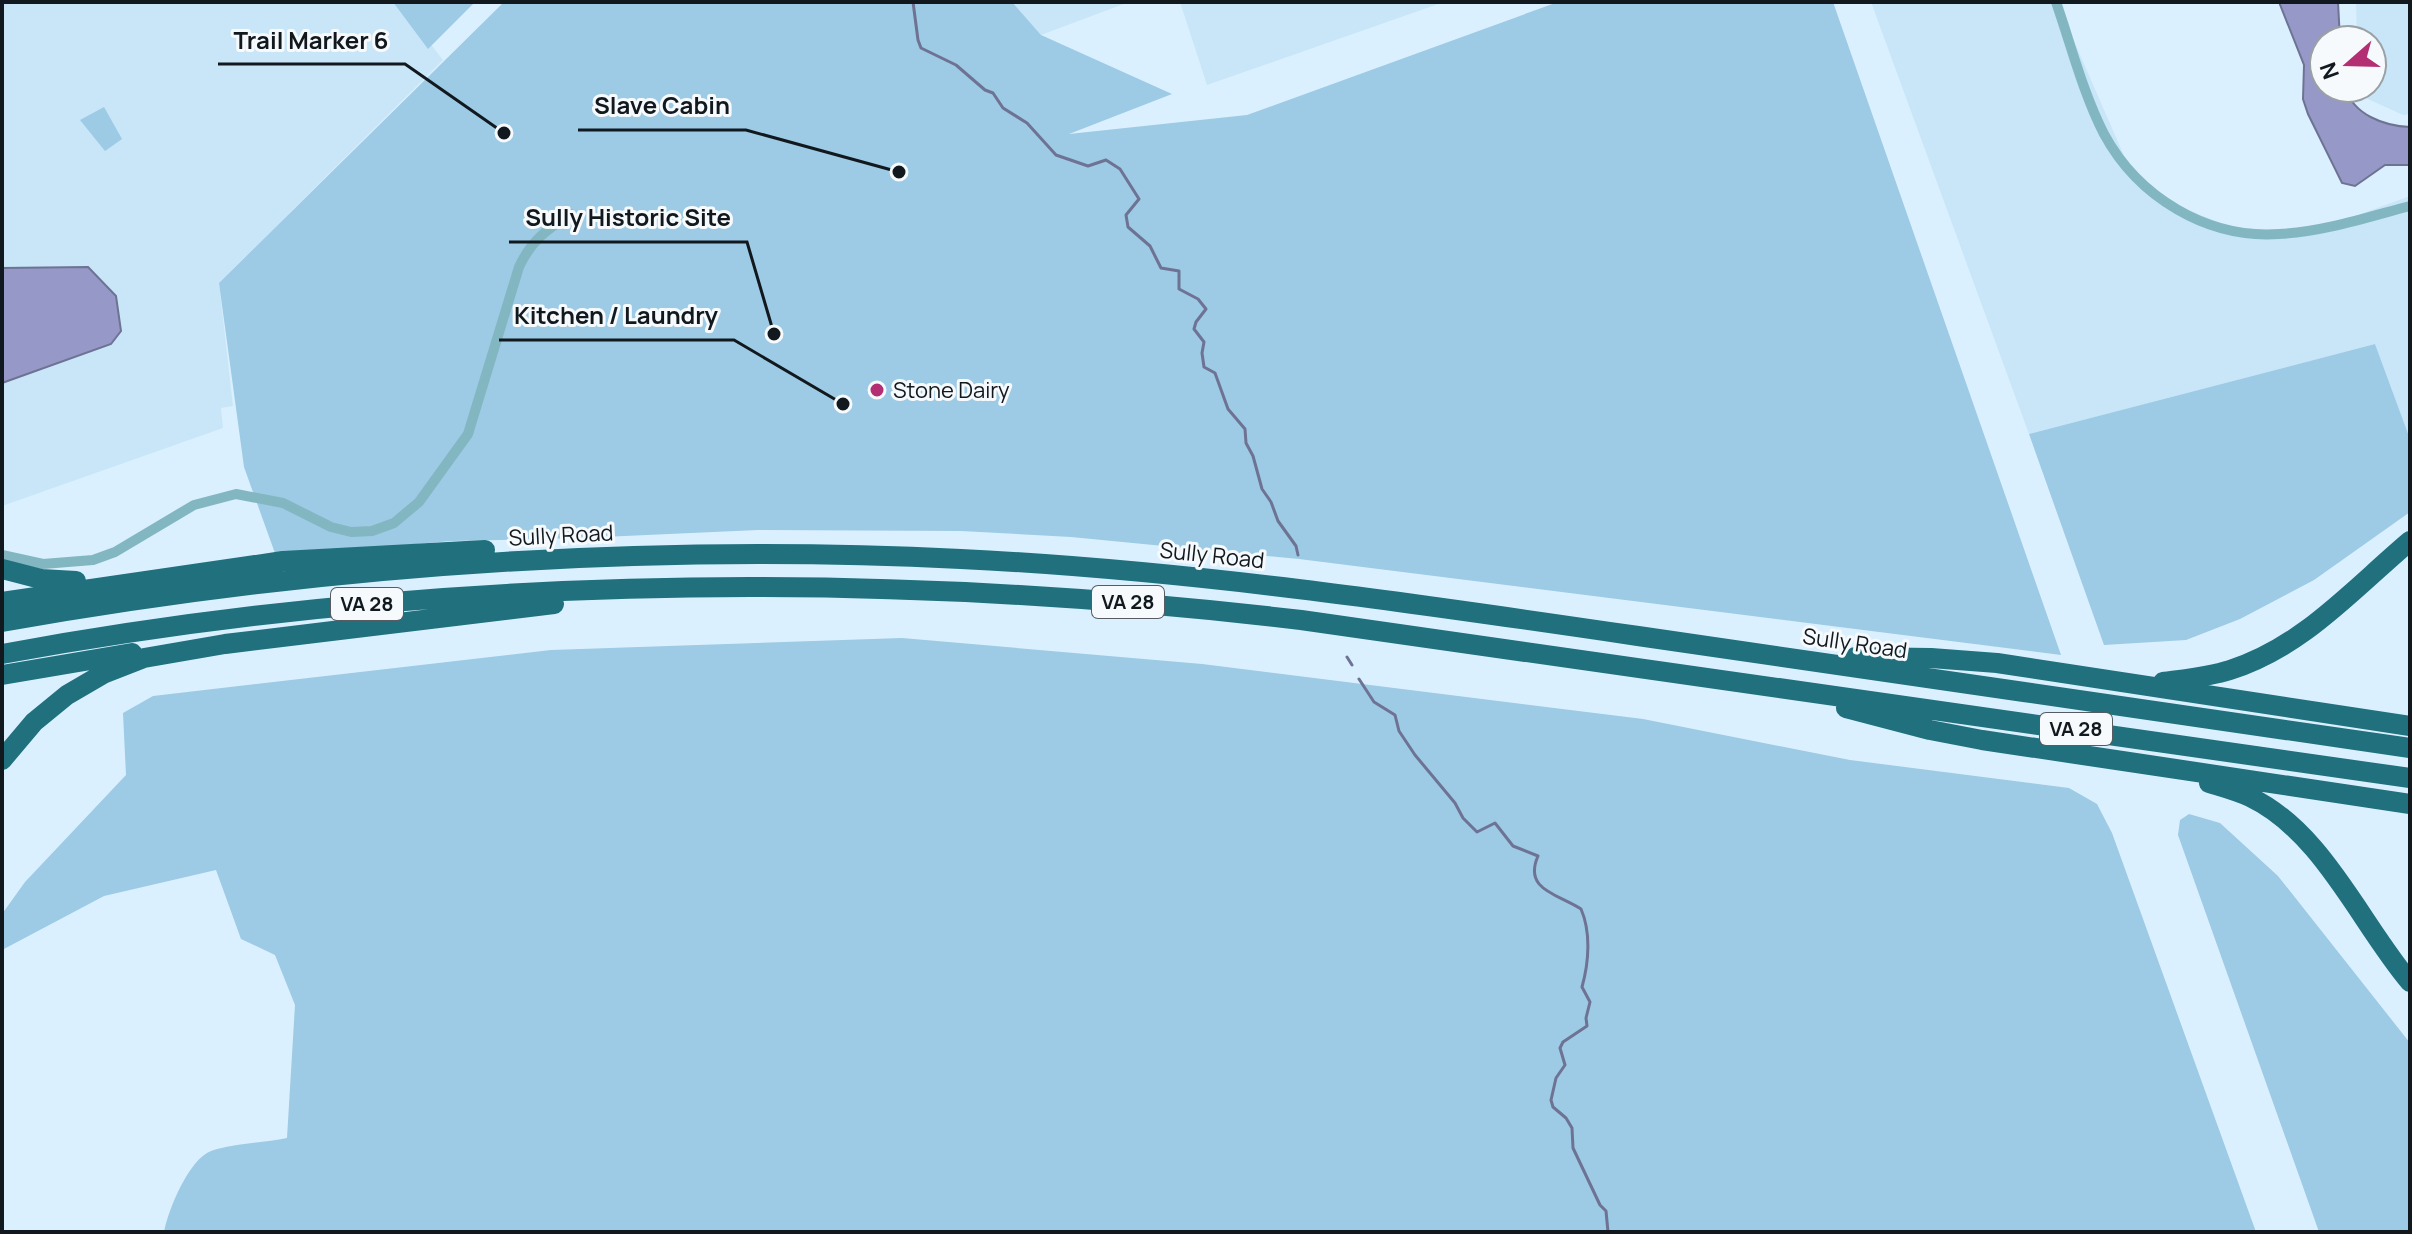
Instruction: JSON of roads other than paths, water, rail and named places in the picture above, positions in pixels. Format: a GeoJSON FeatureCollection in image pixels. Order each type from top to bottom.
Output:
{"type":"FeatureCollection","features":[{"type":"Feature","properties":{"kind":"highway"},"geometry":{"type":"LineString","coordinates":[[2142,685],[2230,670],[2280,648],[2316,625],[2410,541]]}},
{"type":"Feature","properties":{"kind":"highway"},"geometry":{"type":"LineString","coordinates":[[2,602],[283,561],[375,554],[524,548],[604,557]]}},
{"type":"Feature","properties":{"kind":"highway","name":"Sully Road"},"geometry":{"type":"LineString","coordinates":[[2,622],[149,598],[451,565],[604,557],[859,555],[973,559],[1127,570],[1313,590],[2410,748]]}},
{"type":"Feature","properties":{"kind":"highway"},"geometry":{"type":"LineString","coordinates":[[2,569],[54,580],[147,579]]}},
{"type":"Feature","properties":{"kind":"highway"},"geometry":{"type":"LineString","coordinates":[[2,675],[161,649],[541,605],[677,599],[736,585]]}},
{"type":"Feature","properties":{"kind":"highway","name":"VA 28"},"geometry":{"type":"LineString","coordinates":[[2,654],[174,626],[366,604],[532,592],[736,585],[955,590],[1198,608],[1301,620],[2410,778]]}},
{"type":"Feature","properties":{"kind":"highway"},"geometry":{"type":"LineString","coordinates":[[2,760],[43,713],[90,681],[144,658],[225,644]]}},
{"type":"Feature","properties":{"kind":"highway"},"geometry":{"type":"LineString","coordinates":[[1767,654],[1958,660],[2410,726]]}},
{"type":"Feature","properties":{"kind":"highway"},"geometry":{"type":"LineString","coordinates":[[1741,682],[1956,735],[2410,804]]}},
{"type":"Feature","properties":{"kind":"highway"},"geometry":{"type":"LineString","coordinates":[[2156,765],[2250,797],[2286,823],[2330,870],[2410,982]]}},
{"type":"Feature","properties":{"kind":"street"},"geometry":{"type":"LineString","coordinates":[[2056,2],[2098,121],[2113,149],[2139,181],[2171,206],[2227,230],[2275,235],[2314,230],[2410,206]]}},
{"type":"Feature","properties":{"kind":"street"},"geometry":{"type":"LineString","coordinates":[[2,555],[43,564],[93,560],[123,547],[194,505],[236,494],[283,503],[331,527],[351,532],[372,531],[394,523],[419,502],[468,434],[526,251],[539,235],[571,214]]}},
{"type":"Feature","properties":{"kind":"waterway"},"geometry":{"type":"LineString","coordinates":[[913,2],[921,48],[956,65],[985,90],[993,93],[1003,108],[1027,123],[1056,155],[1088,166],[1106,160],[1120,169],[1139,199],[1126,215],[1128,227],[1150,246],[1161,268],[1179,271],[1179,289],[1198,299],[1206,309],[1194,329],[1204,342],[1204,367],[1215,373],[1228,409],[1245,429],[1246,443],[1262,489],[1278,521],[1296,546],[1298,555]]}},
{"type":"Feature","properties":{"kind":"waterway"},"geometry":{"type":"LineString","coordinates":[[1347,657],[1352,665]]}},
{"type":"Feature","properties":{"kind":"waterway"},"geometry":{"type":"LineString","coordinates":[[1359,679],[1374,702],[1395,715],[1399,731],[1455,803],[1463,818],[1477,832],[1495,823],[1513,846],[1538,856],[1535,877],[1539,884],[1581,909],[1588,937],[1582,987],[1590,1002],[1587,1026],[1563,1042],[1560,1048],[1565,1065],[1556,1078],[1551,1100],[1553,1107],[1572,1128],[1573,1148],[1600,1205],[1606,1211],[1608,1232]]}},
{"type":"Feature","properties":{"kind":"place","name":"Trail Marker 6"},"geometry":{"type":"Point","coordinates":[504,133]}},
{"type":"Feature","properties":{"kind":"place","name":"Slave Cabin"},"geometry":{"type":"Point","coordinates":[899,172]}},
{"type":"Feature","properties":{"kind":"place","name":"Sully Historic Site"},"geometry":{"type":"Point","coordinates":[774,334]}},
{"type":"Feature","properties":{"kind":"place","name":"Stone Dairy"},"geometry":{"type":"Point","coordinates":[877,390]}},
{"type":"Feature","properties":{"kind":"place","name":"Kitchen / Laundry"},"geometry":{"type":"Point","coordinates":[843,404]}}]}
